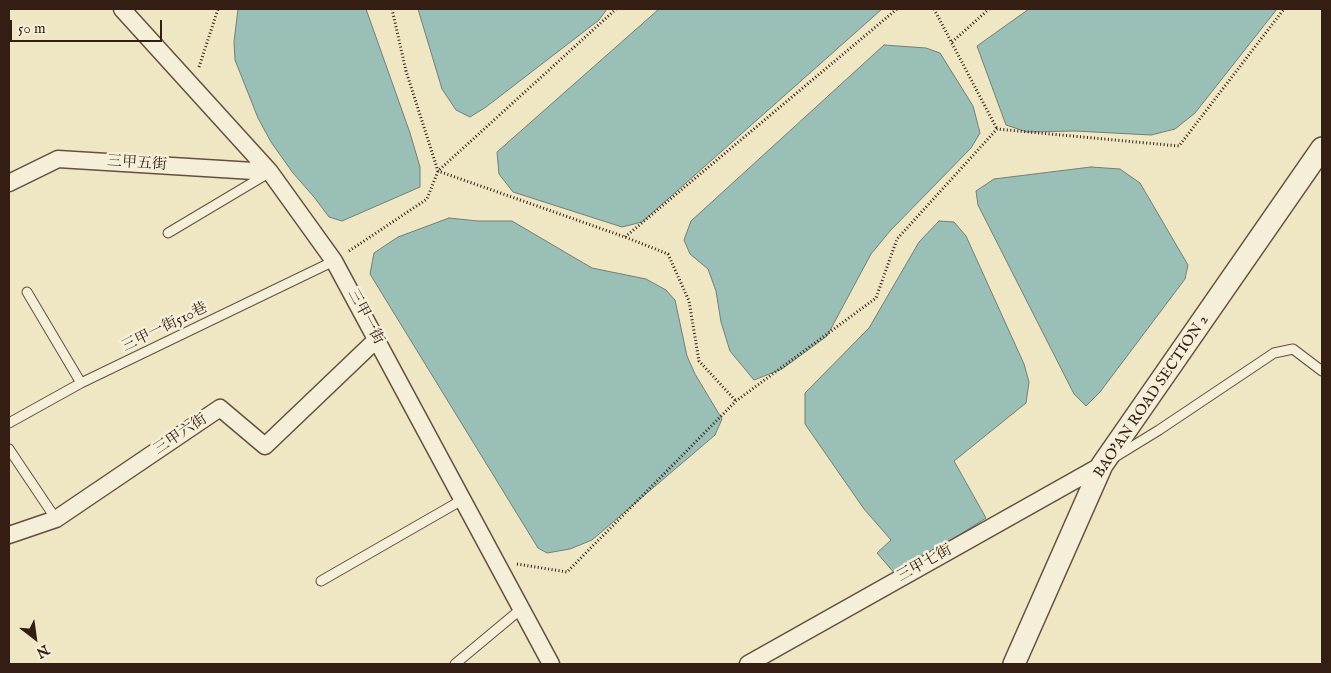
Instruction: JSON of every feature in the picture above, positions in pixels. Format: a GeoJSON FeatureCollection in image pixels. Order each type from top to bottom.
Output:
{"type":"FeatureCollection","features":[{"type":"Feature","properties":{"kind":"street","name":"三甲一街"},"geometry":{"type":"LineString","coordinates":[[122,9],[270,172],[334,261],[551,664]]}},
{"type":"Feature","properties":{"kind":"street","name":"BAO’AN ROAD SECTION 2"},"geometry":{"type":"LineString","coordinates":[[1014,664],[1102,465],[1322,148]]}},
{"type":"Feature","properties":{"kind":"street","name":"三甲五街"},"geometry":{"type":"LineString","coordinates":[[9,182],[58,159],[270,172]]}},
{"type":"Feature","properties":{"kind":"street","name":"三甲六街"},"geometry":{"type":"LineString","coordinates":[[9,535],[56,520],[220,408],[265,446],[377,339]]}},
{"type":"Feature","properties":{"kind":"street","name":"三甲七街"},"geometry":{"type":"LineString","coordinates":[[748,664],[1102,465]]}},
{"type":"Feature","properties":{"kind":"lane"},"geometry":{"type":"LineString","coordinates":[[168,233],[270,172]]}},
{"type":"Feature","properties":{"kind":"lane","name":"三甲一街510巷"},"geometry":{"type":"LineString","coordinates":[[9,423],[81,384],[334,261]]}},
{"type":"Feature","properties":{"kind":"lane"},"geometry":{"type":"LineString","coordinates":[[27,292],[81,384]]}},
{"type":"Feature","properties":{"kind":"lane"},"geometry":{"type":"LineString","coordinates":[[1102,465],[1159,430],[1274,353],[1293,349],[1322,371]]}},
{"type":"Feature","properties":{"kind":"lane"},"geometry":{"type":"LineString","coordinates":[[9,449],[56,520]]}},
{"type":"Feature","properties":{"kind":"lane"},"geometry":{"type":"LineString","coordinates":[[320,581],[462,500]]}},
{"type":"Feature","properties":{"kind":"lane"},"geometry":{"type":"LineString","coordinates":[[455,664],[521,609]]}},
{"type":"Feature","properties":{"kind":"path"},"geometry":{"type":"LineString","coordinates":[[192,87],[218,9]]}},
{"type":"Feature","properties":{"kind":"path"},"geometry":{"type":"LineString","coordinates":[[392,9],[406,72],[438,171]]}},
{"type":"Feature","properties":{"kind":"path"},"geometry":{"type":"LineString","coordinates":[[334,261],[426,199],[438,171],[616,9]]}},
{"type":"Feature","properties":{"kind":"path"},"geometry":{"type":"LineString","coordinates":[[625,237],[897,9]]}},
{"type":"Feature","properties":{"kind":"path"},"geometry":{"type":"LineString","coordinates":[[934,9],[997,129]]}},
{"type":"Feature","properties":{"kind":"path"},"geometry":{"type":"LineString","coordinates":[[952,42],[990,9]]}},
{"type":"Feature","properties":{"kind":"path"},"geometry":{"type":"LineString","coordinates":[[997,129],[1179,146],[1284,9]]}},
{"type":"Feature","properties":{"kind":"path"},"geometry":{"type":"LineString","coordinates":[[495,560],[567,572],[736,401],[876,298],[897,239],[997,129]]}},
{"type":"Feature","properties":{"kind":"path"},"geometry":{"type":"LineString","coordinates":[[438,171],[668,254],[689,301],[699,361],[736,401]]}},
{"type":"Feature","properties":{"kind":"water"},"geometry":{"type":"Polygon","coordinates":[[[238,9],[366,9],[410,133],[420,167],[420,187],[342,221],[329,217],[293,173],[271,142],[258,118],[235,60],[234,42],[238,9]]]}},
{"type":"Feature","properties":{"kind":"water"},"geometry":{"type":"Polygon","coordinates":[[[418,9],[607,9],[599,20],[486,107],[470,117],[456,110],[442,89],[418,9]]]}},
{"type":"Feature","properties":{"kind":"water"},"geometry":{"type":"Polygon","coordinates":[[[659,9],[882,9],[642,222],[622,227],[513,192],[499,174],[497,152],[659,9]]]}},
{"type":"Feature","properties":{"kind":"water"},"geometry":{"type":"Polygon","coordinates":[[[1029,9],[1277,9],[1195,113],[1175,129],[1151,135],[1075,131],[1027,132],[1006,125],[977,46],[1029,9]]]}},
{"type":"Feature","properties":{"kind":"water"},"geometry":{"type":"Polygon","coordinates":[[[884,45],[926,48],[940,53],[973,106],[980,133],[971,148],[890,231],[871,254],[827,336],[782,369],[754,380],[730,351],[721,322],[716,291],[708,269],[690,254],[684,240],[691,221],[884,45]]]}},
{"type":"Feature","properties":{"kind":"water"},"geometry":{"type":"Polygon","coordinates":[[[1091,167],[1120,169],[1140,183],[1188,265],[1185,279],[1100,392],[1086,406],[1074,394],[978,205],[976,191],[994,179],[1091,167]]]}},
{"type":"Feature","properties":{"kind":"water"},"geometry":{"type":"Polygon","coordinates":[[[449,218],[478,221],[512,221],[592,268],[646,279],[666,290],[675,300],[687,356],[695,374],[722,419],[715,435],[592,540],[570,549],[547,553],[538,548],[370,274],[374,253],[398,237],[449,218]]]}},
{"type":"Feature","properties":{"kind":"water"},"geometry":{"type":"Polygon","coordinates":[[[939,221],[954,222],[966,236],[1024,364],[1029,382],[1026,403],[954,461],[986,518],[896,575],[877,553],[891,540],[864,509],[805,424],[805,393],[869,328],[919,242],[939,221]]]}}]}
